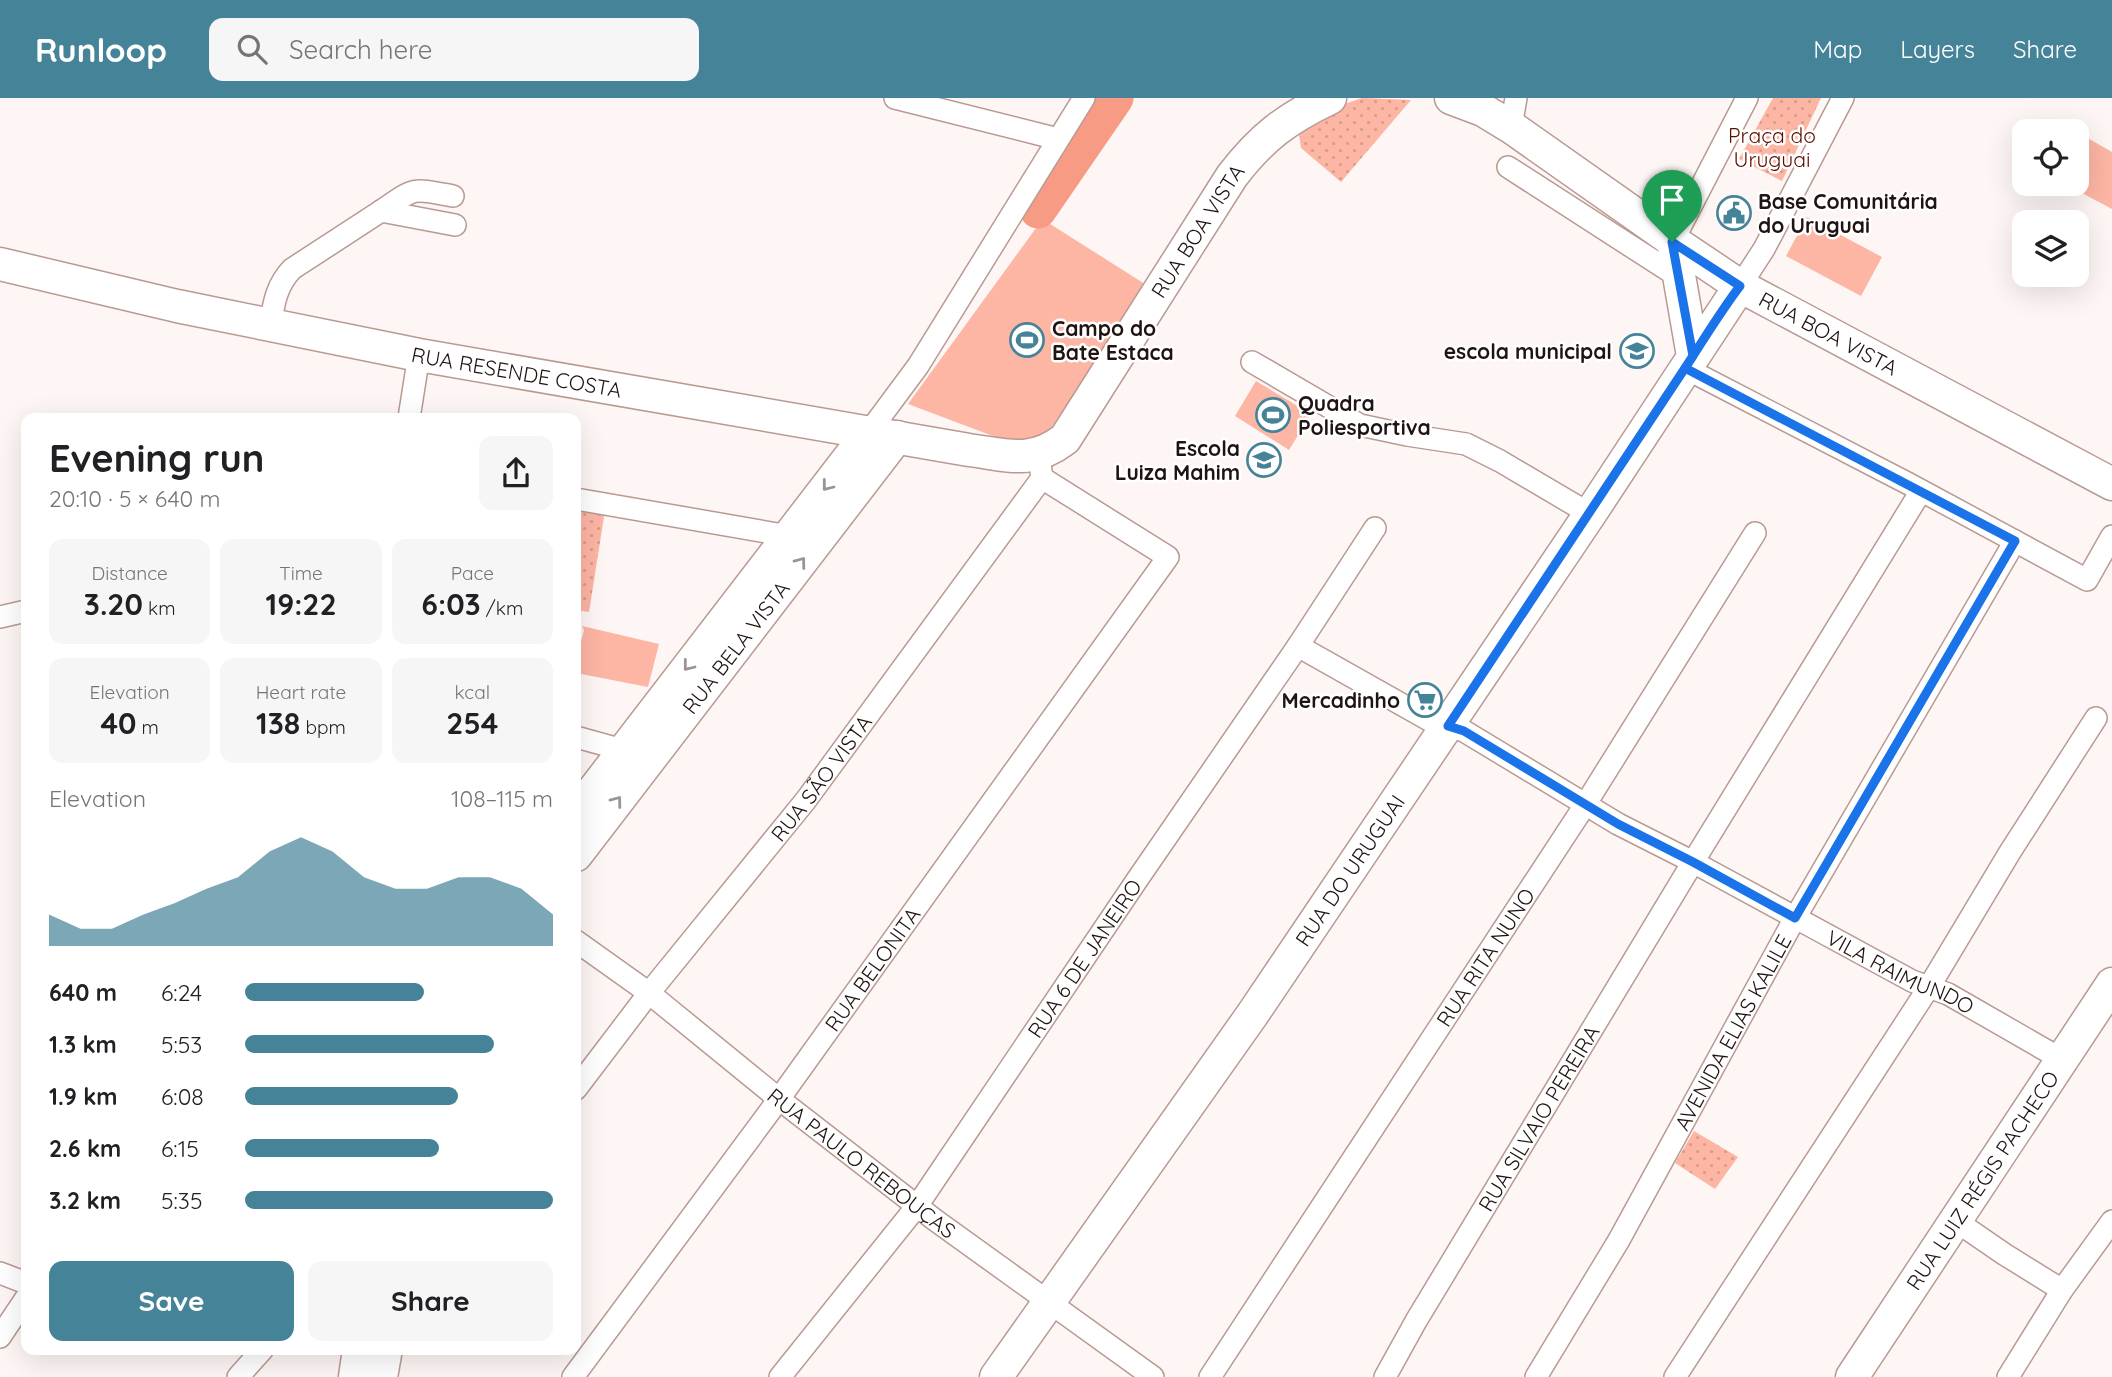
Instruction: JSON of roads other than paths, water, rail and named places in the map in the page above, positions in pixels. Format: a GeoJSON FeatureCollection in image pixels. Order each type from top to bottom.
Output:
{"type":"FeatureCollection","features":[{"type":"Feature","properties":{"kind":"main road","name":"RUA BOA VISTA"},"geometry":{"type":"LineString","coordinates":[[1040,467],[1065,439],[1232,176],[1252,149],[1276,128],[1330,98]]}},
{"type":"Feature","properties":{"kind":"main road","name":"RUA BOA VISTA"},"geometry":{"type":"LineString","coordinates":[[1451,98],[1483,110],[1514,113],[1672,242],[1740,286],[2112,484]]}},
{"type":"Feature","properties":{"kind":"main road"},"geometry":{"type":"LineString","coordinates":[[1672,242],[1689,362]]}},
{"type":"Feature","properties":{"kind":"main road","name":"RUA RESENDE COSTA"},"geometry":{"type":"LineString","coordinates":[[0,264],[270,325],[419,355],[639,389],[1006,455],[1040,467]]}},
{"type":"Feature","properties":{"kind":"main road","name":"RUA DO URUGUAI"},"geometry":{"type":"LineString","coordinates":[[996,1377],[1244,1026],[1448,726],[1740,286]]}},
{"type":"Feature","properties":{"kind":"main road","name":"RUA BELA VISTA"},"geometry":{"type":"LineString","coordinates":[[581,806],[789,536],[883,435]]}},
{"type":"Feature","properties":{"kind":"main road","name":"RUA BELA VISTA"},"geometry":{"type":"LineString","coordinates":[[581,848],[883,435]]}},
{"type":"Feature","properties":{"kind":"main road","name":"RUA LUIZ RÉGIS PACHECO"},"geometry":{"type":"LineString","coordinates":[[1852,1377],[2112,984]]}},
{"type":"Feature","properties":{"kind":"main road"},"geometry":{"type":"LineString","coordinates":[[355,1377],[358,1355]]}},
{"type":"Feature","properties":{"kind":"main road"},"geometry":{"type":"LineString","coordinates":[[382,1377],[385,1355]]}},
{"type":"Feature","properties":{"kind":"street"},"geometry":{"type":"LineString","coordinates":[[895,98],[1058,139]]}},
{"type":"Feature","properties":{"kind":"street"},"geometry":{"type":"LineString","coordinates":[[883,435],[918,366],[1084,98]]}},
{"type":"Feature","properties":{"kind":"street"},"geometry":{"type":"LineString","coordinates":[[1672,242],[1748,98]]}},
{"type":"Feature","properties":{"kind":"street"},"geometry":{"type":"LineString","coordinates":[[1740,286],[1764,249],[1843,98]]}},
{"type":"Feature","properties":{"kind":"street"},"geometry":{"type":"LineString","coordinates":[[1508,167],[1678,276]]}},
{"type":"Feature","properties":{"kind":"street"},"geometry":{"type":"LineString","coordinates":[[270,325],[275,294],[292,269],[411,190],[453,196]]}},
{"type":"Feature","properties":{"kind":"street"},"geometry":{"type":"LineString","coordinates":[[382,211],[455,225]]}},
{"type":"Feature","properties":{"kind":"street"},"geometry":{"type":"LineString","coordinates":[[410,413],[419,355]]}},
{"type":"Feature","properties":{"kind":"street"},"geometry":{"type":"LineString","coordinates":[[1252,362],[1360,425],[1466,444],[1590,514]]}},
{"type":"Feature","properties":{"kind":"street"},"geometry":{"type":"LineString","coordinates":[[1689,362],[2087,580],[2112,536]]}},
{"type":"Feature","properties":{"kind":"street","name":"RUA BELONITA"},"geometry":{"type":"LineString","coordinates":[[573,1377],[779,1099],[1168,557],[1040,467]]}},
{"type":"Feature","properties":{"kind":"street","name":"RUA SÃO VISTA"},"geometry":{"type":"LineString","coordinates":[[581,1082],[649,993],[806,800],[1040,467]]}},
{"type":"Feature","properties":{"kind":"street","name":"RUA SILVAIO PEREIRA"},"geometry":{"type":"LineString","coordinates":[[1385,1377],[1416,1321],[1693,862],[1921,491]]}},
{"type":"Feature","properties":{"kind":"street"},"geometry":{"type":"LineString","coordinates":[[581,500],[789,536]]}},
{"type":"Feature","properties":{"kind":"street","name":"RUA 6 DE JANEIRO"},"geometry":{"type":"LineString","coordinates":[[780,1377],[917,1206],[1298,646],[1375,528]]}},
{"type":"Feature","properties":{"kind":"street","name":"RUA RITA NUNO"},"geometry":{"type":"LineString","coordinates":[[1210,1377],[1585,805],[1755,533]]}},
{"type":"Feature","properties":{"kind":"street","name":"AVENIDA ELIAS KALILE"},"geometry":{"type":"LineString","coordinates":[[1536,1377],[1619,1240],[1795,918],[2015,541]]}},
{"type":"Feature","properties":{"kind":"street"},"geometry":{"type":"LineString","coordinates":[[0,618],[21,612]]}},
{"type":"Feature","properties":{"kind":"street","name":"VILA RAIMUNDO"},"geometry":{"type":"LineString","coordinates":[[1298,646],[1431,721],[1464,731],[1585,805],[1912,981],[1948,994],[2061,1059]]}},
{"type":"Feature","properties":{"kind":"street"},"geometry":{"type":"LineString","coordinates":[[1675,1377],[1929,987],[2010,852],[2096,718]]}},
{"type":"Feature","properties":{"kind":"street"},"geometry":{"type":"LineString","coordinates":[[581,738],[623,750]]}},
{"type":"Feature","properties":{"kind":"street","name":"RUA PAULO REBOUÇAS"},"geometry":{"type":"LineString","coordinates":[[581,945],[649,993],[917,1206],[1153,1377]]}},
{"type":"Feature","properties":{"kind":"street"},"geometry":{"type":"LineString","coordinates":[[1956,1221],[2062,1290]]}},
{"type":"Feature","properties":{"kind":"street"},"geometry":{"type":"LineString","coordinates":[[2008,1377],[2062,1290],[2112,1221]]}},
{"type":"Feature","properties":{"kind":"street"},"geometry":{"type":"LineString","coordinates":[[0,1273],[21,1281]]}},
{"type":"Feature","properties":{"kind":"street"},"geometry":{"type":"LineString","coordinates":[[0,1337],[21,1306]]}},
{"type":"Feature","properties":{"kind":"street"},"geometry":{"type":"LineString","coordinates":[[238,1377],[258,1355]]}},
{"type":"Feature","properties":{"kind":"waterway"},"geometry":{"type":"LineString","coordinates":[[1038,210],[1115,98]]}},
{"type":"Feature","properties":{"kind":"place","name":"Base Comunitária do Uruguai"},"geometry":{"type":"Point","coordinates":[1734,213]}},
{"type":"Feature","properties":{"kind":"place","name":"Campo do Bate Estaca"},"geometry":{"type":"Point","coordinates":[1027,340]}},
{"type":"Feature","properties":{"kind":"place","name":"escola municipal"},"geometry":{"type":"Point","coordinates":[1637,351]}},
{"type":"Feature","properties":{"kind":"place","name":"Quadra Poliesportiva"},"geometry":{"type":"Point","coordinates":[1273,415]}},
{"type":"Feature","properties":{"kind":"place","name":"Escola Luiza Mahim"},"geometry":{"type":"Point","coordinates":[1264,460]}},
{"type":"Feature","properties":{"kind":"place","name":"Mercadinho"},"geometry":{"type":"Point","coordinates":[1425,700]}},
{"type":"Feature","properties":{"kind":"park label","name":"Praça do Uruguai"},"geometry":{"type":"Point","coordinates":[1772,147]}}]}
